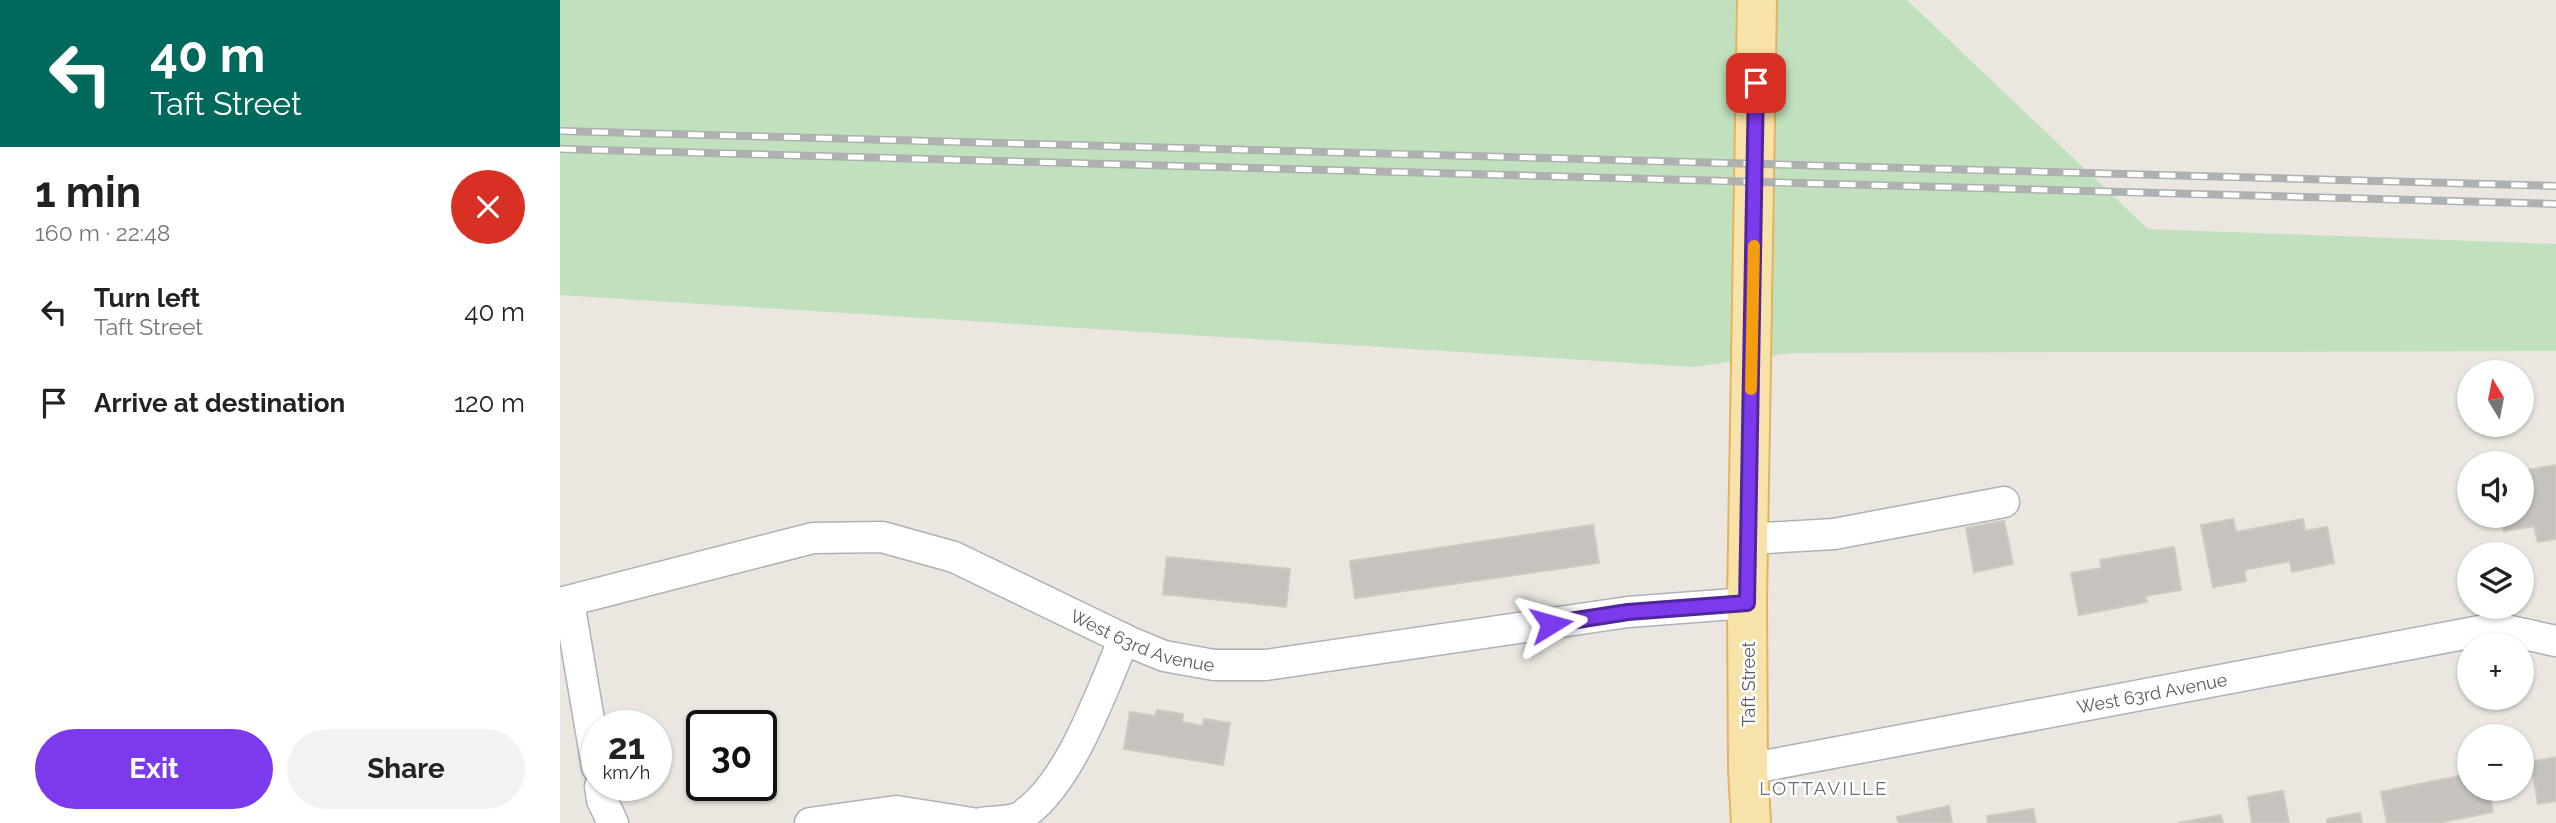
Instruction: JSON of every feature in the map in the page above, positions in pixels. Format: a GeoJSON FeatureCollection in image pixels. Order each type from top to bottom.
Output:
{"type":"FeatureCollection","features":[{"type":"Feature","properties":{"kind":"main road","name":"Taft Street"},"geometry":{"type":"LineString","coordinates":[[1751,823],[1747,603],[1757,0]]}},
{"type":"Feature","properties":{"kind":"street"},"geometry":{"type":"LineString","coordinates":[[1748,540],[1835,534],[2004,502]]}},
{"type":"Feature","properties":{"kind":"street","name":"West 63rd Avenue"},"geometry":{"type":"LineString","coordinates":[[564,603],[813,538],[882,537],[954,557],[1164,656],[1213,665],[1266,665],[1628,612],[1747,603]]}},
{"type":"Feature","properties":{"kind":"street"},"geometry":{"type":"LineString","coordinates":[[564,603],[586,710]]}},
{"type":"Feature","properties":{"kind":"street","name":"West 63rd Avenue"},"geometry":{"type":"LineString","coordinates":[[1748,769],[2496,628],[2556,642]]}},
{"type":"Feature","properties":{"kind":"street"},"geometry":{"type":"LineString","coordinates":[[981,823],[1021,817],[1055,785],[1088,722],[1124,639]]}},
{"type":"Feature","properties":{"kind":"street"},"geometry":{"type":"LineString","coordinates":[[602,801],[613,823]]}},
{"type":"Feature","properties":{"kind":"street"},"geometry":{"type":"LineString","coordinates":[[810,823],[896,811],[972,823]]}},
{"type":"Feature","properties":{"kind":"green space"},"geometry":{"type":"Polygon","coordinates":[[[560,0],[1907,0],[2148,229],[2556,244],[2556,351],[1793,353],[1694,367],[560,295],[560,0]]]}},
{"type":"Feature","properties":{"kind":"building"},"geometry":{"type":"Polygon","coordinates":[[[2556,465],[2556,539],[2538,542],[2534,526],[2534,469],[2556,465]]]}},
{"type":"Feature","properties":{"kind":"building"},"geometry":{"type":"Polygon","coordinates":[[[2233,519],[2236,532],[2303,519],[2305,531],[2327,527],[2334,563],[2292,572],[2290,561],[2244,570],[2246,581],[2213,587],[2201,525],[2233,519]]]}},
{"type":"Feature","properties":{"kind":"building"},"geometry":{"type":"Polygon","coordinates":[[[2004,521],[2013,564],[1974,572],[1966,528],[2004,521]]]}},
{"type":"Feature","properties":{"kind":"building"},"geometry":{"type":"Polygon","coordinates":[[[1593,525],[1599,563],[1355,598],[1350,561],[1593,525]]]}},
{"type":"Feature","properties":{"kind":"building"},"geometry":{"type":"Polygon","coordinates":[[[2174,547],[2181,590],[2145,596],[2147,602],[2079,615],[2071,573],[2102,568],[2100,560],[2174,547]]]}},
{"type":"Feature","properties":{"kind":"building"},"geometry":{"type":"Polygon","coordinates":[[[1167,557],[1290,569],[1286,607],[1163,594],[1167,557]]]}},
{"type":"Feature","properties":{"kind":"building"},"geometry":{"type":"Polygon","coordinates":[[[1157,710],[1183,714],[1182,722],[1203,726],[1204,719],[1230,723],[1223,765],[1124,749],[1130,712],[1155,716],[1157,710]]]}},
{"type":"Feature","properties":{"kind":"building"},"geometry":{"type":"Polygon","coordinates":[[[2556,757],[2556,801],[2538,804],[2534,761],[2556,757]]]}},
{"type":"Feature","properties":{"kind":"building"},"geometry":{"type":"Polygon","coordinates":[[[2457,776],[2457,801],[2491,801],[2493,812],[2437,823],[2387,823],[2381,792],[2457,776]]]}},
{"type":"Feature","properties":{"kind":"building"},"geometry":{"type":"Polygon","coordinates":[[[2283,791],[2289,823],[2252,823],[2248,797],[2283,791]]]}},
{"type":"Feature","properties":{"kind":"building"},"geometry":{"type":"Polygon","coordinates":[[[1949,806],[1952,823],[1899,823],[1897,817],[1949,806]]]}},
{"type":"Feature","properties":{"kind":"building"},"geometry":{"type":"Polygon","coordinates":[[[2033,809],[2036,823],[1988,823],[1987,816],[2033,809]]]}},
{"type":"Feature","properties":{"kind":"building"},"geometry":{"type":"Polygon","coordinates":[[[2360,813],[2362,823],[2327,823],[2327,819],[2360,813]]]}},
{"type":"Feature","properties":{"kind":"building"},"geometry":{"type":"Polygon","coordinates":[[[2221,815],[2223,823],[2178,823],[2221,815]]]}},
{"type":"Feature","properties":{"kind":"railway"},"geometry":{"type":"LineString","coordinates":[[560,131],[2556,186]]}},
{"type":"Feature","properties":{"kind":"railway"},"geometry":{"type":"LineString","coordinates":[[560,149],[2556,204]]}},
{"type":"Feature","properties":{"kind":"slow traffic"},"geometry":{"type":"LineString","coordinates":[[1751,389],[1754,246]]}},
{"type":"Feature","properties":{"kind":"district","name":"LOTTAVILLE"},"geometry":{"type":"Point","coordinates":[1824,788]}},
{"type":"Feature","properties":{"kind":"route"},"geometry":{"type":"LineString","coordinates":[[1551,624],[1628,612],[1747,603],[1756,83]]}}]}
